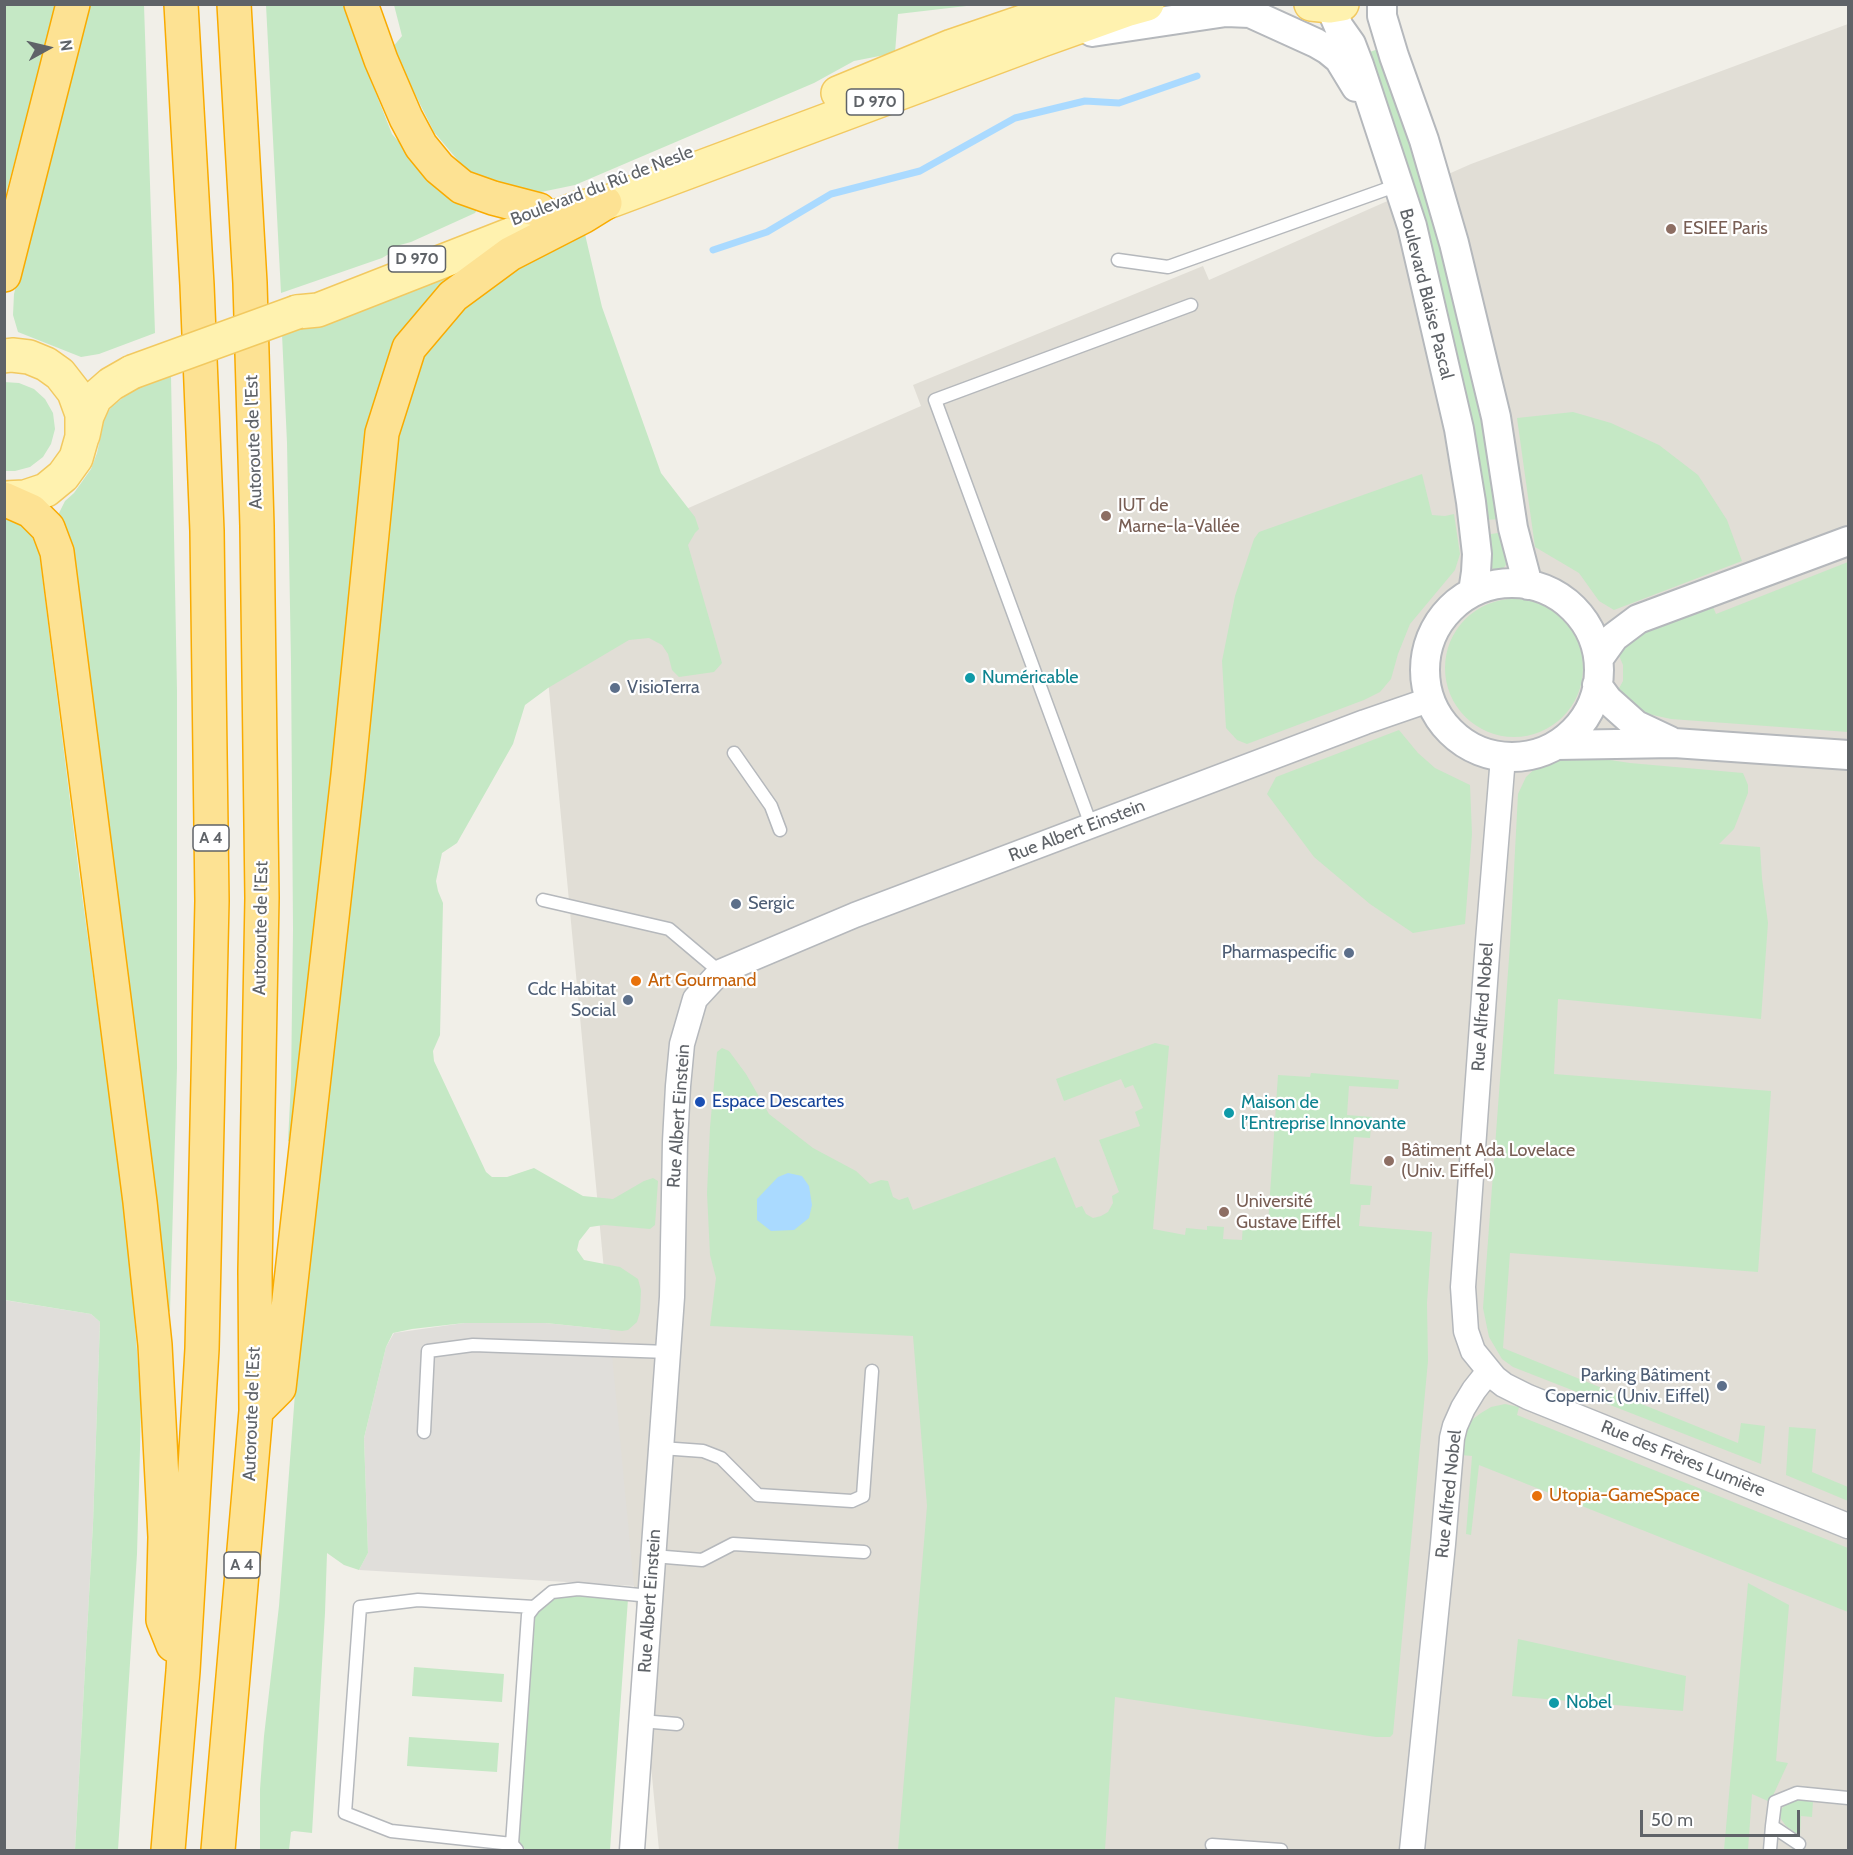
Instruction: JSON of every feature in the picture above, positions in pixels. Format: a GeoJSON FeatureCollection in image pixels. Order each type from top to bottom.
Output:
{"type":"FeatureCollection","features":[{"type":"Feature","properties":{"kind":"highway"},"geometry":{"type":"LineString","coordinates":[[4,275],[73,4]]}},
{"type":"Feature","properties":{"kind":"highway","name":"A 4"},"geometry":{"type":"LineString","coordinates":[[168,1851],[183,1671],[202,1349],[212,901],[207,531],[197,285],[181,4]]}},
{"type":"Feature","properties":{"kind":"highway","name":"Autoroute de l’Est"},"geometry":{"type":"LineString","coordinates":[[218,1851],[256,1411],[255,1271],[262,898],[257,526],[249,283],[234,4]]}},
{"type":"Feature","properties":{"kind":"highway"},"geometry":{"type":"LineString","coordinates":[[361,4],[381,60],[406,118],[421,146],[439,168],[462,187],[539,210]]}},
{"type":"Feature","properties":{"kind":"highway"},"geometry":{"type":"LineString","coordinates":[[256,1411],[279,1388],[348,775],[382,433],[409,348],[453,296],[510,254],[584,216],[605,202]]}},
{"type":"Feature","properties":{"kind":"highway"},"geometry":{"type":"LineString","coordinates":[[4,499],[31,511],[48,528],[57,552],[140,1202],[155,1345],[165,1538],[163,1620],[183,1671]]}},
{"type":"Feature","properties":{"kind":"main road","name":"Boulevard du Rû de Nesle"},"geometry":{"type":"LineString","coordinates":[[4,356],[29,357],[72,379],[90,382],[132,372],[297,312],[313,300],[838,94],[952,45],[1075,4]]}},
{"type":"Feature","properties":{"kind":"main road","name":"D 970"},"geometry":{"type":"LineString","coordinates":[[297,312],[318,310],[581,207],[605,202],[1042,40],[1147,4]]}},
{"type":"Feature","properties":{"kind":"main road","name":"Boulevard du Rû de Nesle"},"geometry":{"type":"LineString","coordinates":[[4,499],[25,497],[46,490],[63,476],[76,458],[87,416],[96,398],[111,384],[132,372]]}},
{"type":"Feature","properties":{"kind":"main road","name":"Boulevard du Rû de Nesle"},"geometry":{"type":"LineString","coordinates":[[60,374],[74,392],[82,414],[82,437]]}},
{"type":"Feature","properties":{"kind":"street"},"geometry":{"type":"LineString","coordinates":[[1382,4],[1382,16],[1391,47],[1424,140],[1454,243],[1497,417],[1513,528],[1528,585]]}},
{"type":"Feature","properties":{"kind":"street","name":"Boulevard Blaise Pascal"},"geometry":{"type":"LineString","coordinates":[[1328,5],[1351,44],[1412,226],[1459,429],[1475,533],[1476,572],[1473,592]]}},
{"type":"Feature","properties":{"kind":"street"},"geometry":{"type":"LineString","coordinates":[[1042,40],[1226,12],[1250,13],[1316,43],[1339,59],[1359,93],[1390,157]]}},
{"type":"Feature","properties":{"kind":"street"},"geometry":{"type":"LineString","coordinates":[[1583,619],[1616,621],[1638,619],[1848,541]]}},
{"type":"Feature","properties":{"kind":"street"},"geometry":{"type":"LineString","coordinates":[[1638,619],[1614,637],[1598,671],[1590,709],[1576,729],[1557,745],[1531,756],[1503,758],[1479,752],[1458,740],[1442,721],[1430,700],[1424,669],[1430,638],[1447,611],[1473,592],[1500,584],[1528,585],[1560,598],[1583,619],[1592,636],[1598,671],[1608,700],[1636,725],[1674,743]]}},
{"type":"Feature","properties":{"kind":"street","name":"Rue Albert Einstein"},"geometry":{"type":"LineString","coordinates":[[632,1851],[672,1297],[675,1142],[682,1044],[694,999],[720,972],[899,898],[1365,722],[1430,700]]}},
{"type":"Feature","properties":{"kind":"street"},"geometry":{"type":"LineString","coordinates":[[1557,745],[1674,743],[1848,755]]}},
{"type":"Feature","properties":{"kind":"street","name":"Rue Alfred Nobel"},"geometry":{"type":"LineString","coordinates":[[1412,1851],[1452,1438],[1463,1408],[1489,1371],[1473,1351],[1466,1331],[1463,1287],[1503,758]]}},
{"type":"Feature","properties":{"kind":"street","name":"Rue des Frères Lumière"},"geometry":{"type":"LineString","coordinates":[[1489,1371],[1504,1384],[1528,1397],[1848,1526]]}},
{"type":"Feature","properties":{"kind":"lane"},"geometry":{"type":"LineString","coordinates":[[1118,260],[1168,267],[1398,185]]}},
{"type":"Feature","properties":{"kind":"lane"},"geometry":{"type":"LineString","coordinates":[[1091,825],[935,400],[1191,305]]}},
{"type":"Feature","properties":{"kind":"lane"},"geometry":{"type":"LineString","coordinates":[[734,753],[771,806],[780,830]]}},
{"type":"Feature","properties":{"kind":"lane"},"geometry":{"type":"LineString","coordinates":[[543,900],[669,929],[720,972]]}},
{"type":"Feature","properties":{"kind":"lane"},"geometry":{"type":"LineString","coordinates":[[424,1432],[428,1351],[473,1345],[668,1352]]}},
{"type":"Feature","properties":{"kind":"lane"},"geometry":{"type":"LineString","coordinates":[[661,1448],[703,1451],[721,1458],[758,1495],[852,1502],[863,1496],[872,1371]]}},
{"type":"Feature","properties":{"kind":"lane"},"geometry":{"type":"LineString","coordinates":[[653,1556],[702,1560],[733,1544],[864,1552]]}},
{"type":"Feature","properties":{"kind":"lane"},"geometry":{"type":"LineString","coordinates":[[534,1607],[418,1600],[360,1607],[345,1813],[391,1831],[514,1847],[528,1615],[552,1592],[578,1588],[650,1596]]}},
{"type":"Feature","properties":{"kind":"lane"},"geometry":{"type":"LineString","coordinates":[[641,1721],[677,1724]]}},
{"type":"Feature","properties":{"kind":"lane"},"geometry":{"type":"LineString","coordinates":[[1770,1851],[1776,1802],[1797,1793],[1848,1798]]}},
{"type":"Feature","properties":{"kind":"lane"},"geometry":{"type":"LineString","coordinates":[[1772,1826],[1799,1844]]}},
{"type":"Feature","properties":{"kind":"lane"},"geometry":{"type":"LineString","coordinates":[[1212,1845],[1281,1851]]}},
{"type":"Feature","properties":{"kind":"shaded area","name":"Université Gustave Eiffel"},"geometry":{"type":"Polygon","coordinates":[[[1848,24],[1848,1850],[659,1850],[538,574],[921,406],[913,385],[1203,266],[1209,280],[1471,164],[1848,24]]]}},
{"type":"Feature","properties":{"kind":"shaded area"},"geometry":{"type":"Polygon","coordinates":[[[4,1300],[91,1314],[100,1322],[93,1524],[75,1850],[5,1850],[4,1300]]]}},
{"type":"Feature","properties":{"kind":"shaded area"},"geometry":{"type":"Polygon","coordinates":[[[464,1323],[546,1323],[622,1331],[636,1586],[359,1570],[368,1553],[364,1438],[386,1347],[394,1333],[464,1323]]]}},
{"type":"Feature","properties":{"kind":"green space"},"geometry":{"type":"Polygon","coordinates":[[[4,5],[55,5],[5,197],[4,5]]]}},
{"type":"Feature","properties":{"kind":"green space"},"geometry":{"type":"Polygon","coordinates":[[[86,5],[144,5],[155,333],[99,354],[81,357],[18,332],[13,315],[14,294],[23,255],[86,5]]]}},
{"type":"Feature","properties":{"kind":"green space"},"geometry":{"type":"Polygon","coordinates":[[[266,5],[345,5],[362,58],[392,134],[413,158],[479,207],[475,213],[400,245],[382,258],[281,293],[266,5]]]}},
{"type":"Feature","properties":{"kind":"green space"},"geometry":{"type":"Polygon","coordinates":[[[394,5],[975,5],[898,14],[895,53],[854,61],[814,83],[575,185],[517,197],[471,176],[434,132],[392,48],[402,36],[394,5]]]}},
{"type":"Feature","properties":{"kind":"green space"},"geometry":{"type":"Polygon","coordinates":[[[1381,48],[1466,329],[1502,519],[1483,520],[1364,54],[1381,48]]]}},
{"type":"Feature","properties":{"kind":"green space"},"geometry":{"type":"Polygon","coordinates":[[[584,230],[602,307],[661,473],[695,517],[699,529],[688,545],[722,663],[714,672],[679,677],[672,670],[668,654],[662,645],[649,638],[629,640],[548,688],[525,705],[513,744],[457,843],[442,853],[436,881],[443,903],[440,1035],[433,1051],[434,1061],[486,1172],[492,1177],[507,1177],[534,1168],[583,1196],[613,1199],[644,1181],[653,1178],[658,1181],[655,1225],[650,1229],[604,1225],[590,1227],[579,1241],[577,1250],[584,1260],[620,1267],[638,1279],[641,1290],[640,1312],[637,1322],[628,1330],[622,1331],[546,1323],[464,1323],[393,1333],[386,1347],[364,1438],[368,1553],[359,1570],[344,1565],[327,1553],[312,1833],[291,1832],[289,1850],[260,1850],[260,1789],[264,1736],[279,1606],[299,1340],[388,462],[422,357],[483,286],[584,230]]]}},
{"type":"Feature","properties":{"kind":"green space"},"geometry":{"type":"Polygon","coordinates":[[[460,267],[462,272],[416,320],[325,858],[291,1142],[288,1141],[293,930],[291,662],[287,443],[282,334],[460,267]]]}},
{"type":"Feature","properties":{"kind":"green space"},"geometry":{"type":"Polygon","coordinates":[[[171,376],[177,691],[177,1068],[170,1311],[166,1315],[58,528],[59,513],[65,501],[74,493],[91,469],[105,416],[112,406],[136,388],[171,376]]]}},
{"type":"Feature","properties":{"kind":"green space"},"geometry":{"type":"Polygon","coordinates":[[[4,382],[19,383],[34,389],[45,399],[53,413],[55,429],[51,444],[43,457],[30,467],[15,471],[5,471],[4,382]]]}},
{"type":"Feature","properties":{"kind":"green space"},"geometry":{"type":"Polygon","coordinates":[[[1573,412],[1611,423],[1659,445],[1698,475],[1727,520],[1742,561],[1614,610],[1599,601],[1579,573],[1535,547],[1517,418],[1573,412]]]}},
{"type":"Feature","properties":{"kind":"green space"},"geometry":{"type":"Polygon","coordinates":[[[1422,474],[1432,515],[1454,514],[1460,554],[1455,570],[1410,624],[1391,679],[1380,692],[1364,700],[1247,744],[1237,740],[1226,728],[1222,661],[1235,596],[1254,539],[1259,532],[1422,474]]]}},
{"type":"Feature","properties":{"kind":"green space"},"geometry":{"type":"Polygon","coordinates":[[[4,519],[14,520],[34,532],[39,551],[128,1241],[141,1400],[137,1554],[118,1850],[75,1850],[93,1524],[100,1322],[91,1314],[5,1300],[4,519]]]}},
{"type":"Feature","properties":{"kind":"green space"},"geometry":{"type":"Polygon","coordinates":[[[1504,532],[1507,563],[1503,569],[1497,571],[1490,567],[1485,535],[1504,532]]]}},
{"type":"Feature","properties":{"kind":"green space"},"geometry":{"type":"Polygon","coordinates":[[[1848,562],[1848,732],[1671,719],[1648,714],[1630,705],[1617,692],[1623,681],[1623,665],[1618,653],[1629,638],[1713,607],[1716,614],[1848,562]]]}},
{"type":"Feature","properties":{"kind":"green space"},"geometry":{"type":"Polygon","coordinates":[[[1514,599],[1540,604],[1563,619],[1578,642],[1583,668],[1578,694],[1563,717],[1540,732],[1514,737],[1488,732],[1465,717],[1450,694],[1445,668],[1450,642],[1465,619],[1488,604],[1514,599]]]}},
{"type":"Feature","properties":{"kind":"green space"},"geometry":{"type":"Polygon","coordinates":[[[1399,730],[1418,753],[1435,768],[1470,785],[1472,834],[1465,924],[1413,933],[1370,904],[1314,857],[1267,794],[1276,777],[1399,730]]]}},
{"type":"Feature","properties":{"kind":"green space"},"geometry":{"type":"Polygon","coordinates":[[[1577,755],[1630,763],[1743,773],[1748,785],[1748,793],[1734,829],[1719,844],[1760,847],[1768,923],[1761,1019],[1558,999],[1554,1074],[1771,1091],[1758,1272],[1510,1253],[1503,1348],[1738,1443],[1741,1423],[1765,1426],[1761,1464],[1513,1367],[1502,1359],[1489,1337],[1483,1308],[1510,945],[1518,794],[1526,777],[1541,763],[1577,755]]]}},
{"type":"Feature","properties":{"kind":"green space"},"geometry":{"type":"Polygon","coordinates":[[[1155,1043],[1169,1046],[1153,1229],[1185,1235],[1186,1228],[1207,1230],[1207,1226],[1224,1227],[1223,1239],[1242,1240],[1243,1223],[1268,1224],[1278,1075],[1310,1077],[1311,1073],[1399,1080],[1398,1089],[1349,1086],[1347,1115],[1372,1117],[1370,1138],[1354,1137],[1350,1184],[1372,1186],[1370,1205],[1361,1205],[1359,1226],[1432,1232],[1427,1303],[1428,1361],[1393,1734],[1390,1737],[1376,1737],[1115,1697],[1105,1850],[898,1850],[927,1506],[913,1336],[710,1326],[716,1278],[710,1255],[707,1193],[717,1052],[722,1048],[729,1051],[746,1074],[769,1114],[813,1148],[856,1171],[870,1184],[881,1180],[888,1181],[893,1197],[899,1200],[908,1197],[913,1210],[1055,1157],[1076,1208],[1082,1206],[1086,1214],[1093,1218],[1108,1212],[1113,1203],[1112,1196],[1119,1192],[1099,1140],[1140,1126],[1135,1112],[1143,1108],[1133,1085],[1125,1088],[1121,1079],[1064,1101],[1056,1079],[1155,1043]]]}},
{"type":"Feature","properties":{"kind":"green space"},"geometry":{"type":"Polygon","coordinates":[[[1505,1404],[1519,1407],[1517,1415],[1848,1548],[1848,1612],[1479,1465],[1471,1535],[1466,1534],[1472,1456],[1461,1455],[1464,1433],[1473,1419],[1481,1413],[1491,1407],[1505,1404]]]}},
{"type":"Feature","properties":{"kind":"green space"},"geometry":{"type":"Polygon","coordinates":[[[1789,1427],[1816,1429],[1812,1472],[1848,1487],[1848,1501],[1786,1475],[1789,1427]]]}},
{"type":"Feature","properties":{"kind":"green space"},"geometry":{"type":"Polygon","coordinates":[[[1748,1583],[1789,1605],[1776,1761],[1788,1763],[1770,1802],[1752,1794],[1748,1850],[1724,1850],[1748,1583]]]}},
{"type":"Feature","properties":{"kind":"green space"},"geometry":{"type":"Polygon","coordinates":[[[571,1593],[628,1599],[610,1850],[526,1850],[518,1837],[532,1627],[536,1613],[548,1601],[571,1593]]]}},
{"type":"Feature","properties":{"kind":"green space"},"geometry":{"type":"Polygon","coordinates":[[[1518,1639],[1686,1676],[1683,1711],[1512,1696],[1518,1639]]]}},
{"type":"Feature","properties":{"kind":"green space"},"geometry":{"type":"Polygon","coordinates":[[[414,1667],[504,1674],[502,1702],[412,1696],[414,1667]]]}},
{"type":"Feature","properties":{"kind":"green space"},"geometry":{"type":"Polygon","coordinates":[[[409,1737],[499,1743],[497,1772],[407,1766],[409,1737]]]}},
{"type":"Feature","properties":{"kind":"green space"},"geometry":{"type":"Polygon","coordinates":[[[1793,1798],[1813,1801],[1812,1817],[1801,1816],[1800,1836],[1786,1826],[1781,1819],[1780,1810],[1793,1798]]]}},
{"type":"Feature","properties":{"kind":"water"},"geometry":{"type":"Polygon","coordinates":[[[788,1173],[802,1176],[809,1186],[812,1205],[809,1218],[794,1230],[771,1231],[757,1220],[757,1199],[778,1177],[788,1173]]]}},
{"type":"Feature","properties":{"kind":"waterway"},"geometry":{"type":"LineString","coordinates":[[713,250],[767,232],[831,194],[920,171],[1015,118],[1085,101],[1119,103],[1197,76]]}},
{"type":"Feature","properties":{"kind":"place","name":"ESIEE Paris"},"geometry":{"type":"Point","coordinates":[1671,229]}},
{"type":"Feature","properties":{"kind":"place","name":"IUT de Marne-la-Vallée"},"geometry":{"type":"Point","coordinates":[1106,516]}},
{"type":"Feature","properties":{"kind":"place","name":"Numéricable"},"geometry":{"type":"Point","coordinates":[970,678]}},
{"type":"Feature","properties":{"kind":"place","name":"VisioTerra"},"geometry":{"type":"Point","coordinates":[615,688]}},
{"type":"Feature","properties":{"kind":"place","name":"Sergic"},"geometry":{"type":"Point","coordinates":[736,904]}},
{"type":"Feature","properties":{"kind":"place","name":"Pharmaspecific"},"geometry":{"type":"Point","coordinates":[1349,953]}},
{"type":"Feature","properties":{"kind":"place","name":"Art Gourmand"},"geometry":{"type":"Point","coordinates":[636,981]}},
{"type":"Feature","properties":{"kind":"place","name":"Cdc Habitat Social"},"geometry":{"type":"Point","coordinates":[628,1000]}},
{"type":"Feature","properties":{"kind":"place","name":"Espace Descartes"},"geometry":{"type":"Point","coordinates":[700,1102]}},
{"type":"Feature","properties":{"kind":"place","name":"Maison de l’Entreprise Innovante"},"geometry":{"type":"Point","coordinates":[1229,1113]}},
{"type":"Feature","properties":{"kind":"place","name":"Bâtiment Ada Lovelace (Univ. Eiffel)"},"geometry":{"type":"Point","coordinates":[1389,1161]}},
{"type":"Feature","properties":{"kind":"place","name":"Université Gustave Eiffel"},"geometry":{"type":"Point","coordinates":[1224,1212]}},
{"type":"Feature","properties":{"kind":"place","name":"Parking Bâtiment Copernic (Univ. Eiffel)"},"geometry":{"type":"Point","coordinates":[1722,1386]}},
{"type":"Feature","properties":{"kind":"place","name":"Utopia-GameSpace"},"geometry":{"type":"Point","coordinates":[1537,1496]}},
{"type":"Feature","properties":{"kind":"place","name":"Nobel"},"geometry":{"type":"Point","coordinates":[1554,1703]}}]}
